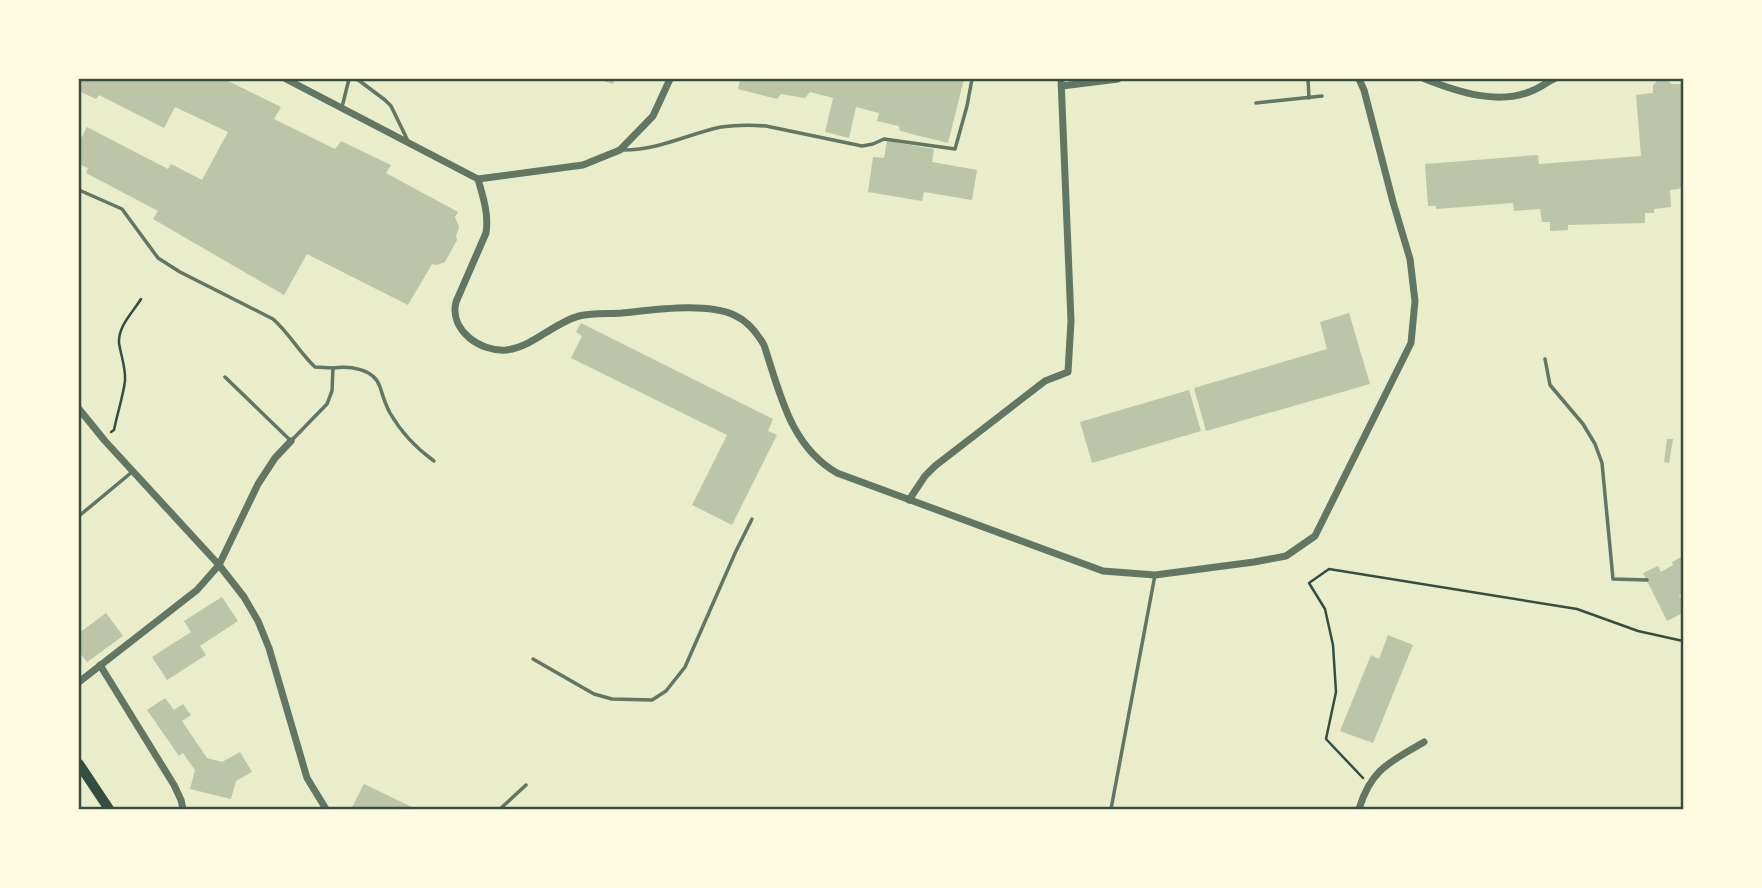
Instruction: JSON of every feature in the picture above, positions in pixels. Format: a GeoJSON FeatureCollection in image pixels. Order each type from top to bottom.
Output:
{"type":"FeatureCollection","features":[{"type":"Feature","properties":{"kind":"main road"},"geometry":{"type":"LineString","coordinates":[[79,764],[109,809]]}},
{"type":"Feature","properties":{"kind":"street"},"geometry":{"type":"LineString","coordinates":[[286,79],[478,179],[583,165],[620,150],[653,116],[670,79]]}},
{"type":"Feature","properties":{"kind":"street"},"geometry":{"type":"LineString","coordinates":[[909,500],[935,466],[1045,381],[1068,372],[1072,321],[1061,83],[1118,79]]}},
{"type":"Feature","properties":{"kind":"street"},"geometry":{"type":"LineString","coordinates":[[478,179],[485,204],[486,233],[454,310],[460,328],[471,340],[484,347],[507,350],[521,346],[579,316],[695,308],[732,313],[758,334],[792,424],[800,440],[816,460],[837,473],[1103,571],[1155,575],[1286,556],[1315,536],[1411,343],[1415,301],[1410,259],[1359,79]]}},
{"type":"Feature","properties":{"kind":"street"},"geometry":{"type":"LineString","coordinates":[[1425,79],[1478,96],[1518,95],[1532,91],[1553,79]]}},
{"type":"Feature","properties":{"kind":"street"},"geometry":{"type":"LineString","coordinates":[[79,411],[233,581],[258,621],[269,648],[307,778],[326,809]]}},
{"type":"Feature","properties":{"kind":"street"},"geometry":{"type":"LineString","coordinates":[[79,682],[197,590],[219,565],[258,484],[275,458],[291,441]]}},
{"type":"Feature","properties":{"kind":"street"},"geometry":{"type":"LineString","coordinates":[[100,665],[174,785],[183,809]]}},
{"type":"Feature","properties":{"kind":"street"},"geometry":{"type":"LineString","coordinates":[[1359,809],[1369,784],[1377,773],[1424,742]]}},
{"type":"Feature","properties":{"kind":"lane"},"geometry":{"type":"LineString","coordinates":[[342,108],[349,79]]}},
{"type":"Feature","properties":{"kind":"lane"},"geometry":{"type":"LineString","coordinates":[[356,79],[391,106],[409,143]]}},
{"type":"Feature","properties":{"kind":"lane"},"geometry":{"type":"LineString","coordinates":[[620,150],[642,150],[721,127],[752,125],[862,146],[884,139],[955,149],[972,79]]}},
{"type":"Feature","properties":{"kind":"lane"},"geometry":{"type":"LineString","coordinates":[[1308,79],[1309,98]]}},
{"type":"Feature","properties":{"kind":"lane"},"geometry":{"type":"LineString","coordinates":[[1256,103],[1322,96]]}},
{"type":"Feature","properties":{"kind":"lane"},"geometry":{"type":"LineString","coordinates":[[79,190],[122,209],[158,258],[273,319],[315,367],[353,367],[373,377],[380,386],[388,411],[401,429],[415,446],[434,461]]}},
{"type":"Feature","properties":{"kind":"lane"},"geometry":{"type":"LineString","coordinates":[[1545,359],[1550,385],[1583,424],[1602,463],[1613,579],[1647,580]]}},
{"type":"Feature","properties":{"kind":"lane"},"geometry":{"type":"LineString","coordinates":[[225,377],[291,441],[327,404],[333,368]]}},
{"type":"Feature","properties":{"kind":"lane"},"geometry":{"type":"LineString","coordinates":[[79,516],[134,471]]}},
{"type":"Feature","properties":{"kind":"lane"},"geometry":{"type":"LineString","coordinates":[[533,659],[594,694],[612,699],[652,700],[666,691],[685,667],[752,519]]}},
{"type":"Feature","properties":{"kind":"lane"},"geometry":{"type":"LineString","coordinates":[[1111,809],[1155,575]]}},
{"type":"Feature","properties":{"kind":"lane"},"geometry":{"type":"LineString","coordinates":[[500,809],[526,785]]}},
{"type":"Feature","properties":{"kind":"path"},"geometry":{"type":"LineString","coordinates":[[105,441],[114,429],[125,382],[120,335],[124,324],[142,299]]}},
{"type":"Feature","properties":{"kind":"path"},"geometry":{"type":"LineString","coordinates":[[1369,784],[1326,739],[1336,692],[1333,645],[1325,609],[1309,583],[1329,569],[1577,609],[1639,631],[1683,641]]}},
{"type":"Feature","properties":{"kind":"building"},"geometry":{"type":"Polygon","coordinates":[[[79,79],[224,79],[281,107],[274,119],[335,149],[341,141],[391,165],[386,173],[458,212],[455,217],[459,227],[457,240],[445,262],[432,264],[408,305],[307,254],[284,295],[153,219],[158,211],[86,173],[88,168],[79,164],[79,142],[87,127],[168,169],[171,164],[202,180],[228,132],[175,107],[164,128],[99,95],[96,99],[79,91],[79,79]]]}},
{"type":"Feature","properties":{"kind":"building"},"geometry":{"type":"Polygon","coordinates":[[[597,79],[615,79],[613,84],[597,79]]]}},
{"type":"Feature","properties":{"kind":"building"},"geometry":{"type":"Polygon","coordinates":[[[740,79],[964,79],[948,143],[900,131],[899,126],[877,121],[879,113],[856,107],[849,138],[825,132],[833,98],[810,92],[805,98],[781,94],[777,99],[738,89],[740,79]]]}},
{"type":"Feature","properties":{"kind":"building"},"geometry":{"type":"Polygon","coordinates":[[[1659,79],[1666,79],[1672,84],[1683,84],[1683,184],[1679,189],[1670,190],[1671,207],[1645,213],[1645,223],[1568,225],[1568,230],[1550,231],[1550,222],[1542,222],[1540,209],[1514,211],[1513,203],[1436,209],[1436,206],[1428,206],[1425,164],[1538,155],[1539,164],[1641,156],[1636,95],[1653,93],[1653,85],[1659,79]]]}},
{"type":"Feature","properties":{"kind":"building"},"geometry":{"type":"Polygon","coordinates":[[[887,141],[934,149],[932,162],[977,170],[972,200],[924,192],[922,201],[868,192],[873,157],[884,158],[887,141]]]}},
{"type":"Feature","properties":{"kind":"building"},"geometry":{"type":"Polygon","coordinates":[[[1349,313],[1370,384],[1206,431],[1194,388],[1327,349],[1320,322],[1349,313]]]}},
{"type":"Feature","properties":{"kind":"building"},"geometry":{"type":"Polygon","coordinates":[[[581,323],[773,419],[768,431],[777,435],[732,525],[692,505],[727,435],[571,358],[582,336],[576,332],[581,323]]]}},
{"type":"Feature","properties":{"kind":"building"},"geometry":{"type":"Polygon","coordinates":[[[1189,390],[1201,431],[1092,463],[1080,422],[1189,390]]]}},
{"type":"Feature","properties":{"kind":"building"},"geometry":{"type":"Polygon","coordinates":[[[1667,439],[1673,439],[1669,463],[1664,462],[1667,439]]]}},
{"type":"Feature","properties":{"kind":"building"},"geometry":{"type":"Polygon","coordinates":[[[1683,556],[1683,593],[1679,595],[1683,603],[1683,613],[1667,621],[1643,573],[1658,566],[1661,572],[1683,556]]]}},
{"type":"Feature","properties":{"kind":"building"},"geometry":{"type":"Polygon","coordinates":[[[222,597],[238,621],[200,646],[206,655],[167,680],[152,657],[191,632],[184,621],[222,597]]]}},
{"type":"Feature","properties":{"kind":"building"},"geometry":{"type":"Polygon","coordinates":[[[106,613],[123,636],[87,662],[79,652],[79,633],[106,613]]]}},
{"type":"Feature","properties":{"kind":"building"},"geometry":{"type":"Polygon","coordinates":[[[1388,635],[1413,645],[1373,743],[1340,731],[1371,655],[1379,659],[1388,635]]]}},
{"type":"Feature","properties":{"kind":"building"},"geometry":{"type":"Polygon","coordinates":[[[165,698],[174,710],[183,704],[191,715],[182,721],[207,758],[222,762],[240,752],[252,772],[236,781],[231,799],[190,789],[195,770],[183,753],[179,756],[147,710],[165,698]]]}},
{"type":"Feature","properties":{"kind":"building"},"geometry":{"type":"Polygon","coordinates":[[[364,784],[416,809],[351,809],[364,784]]]}}]}
